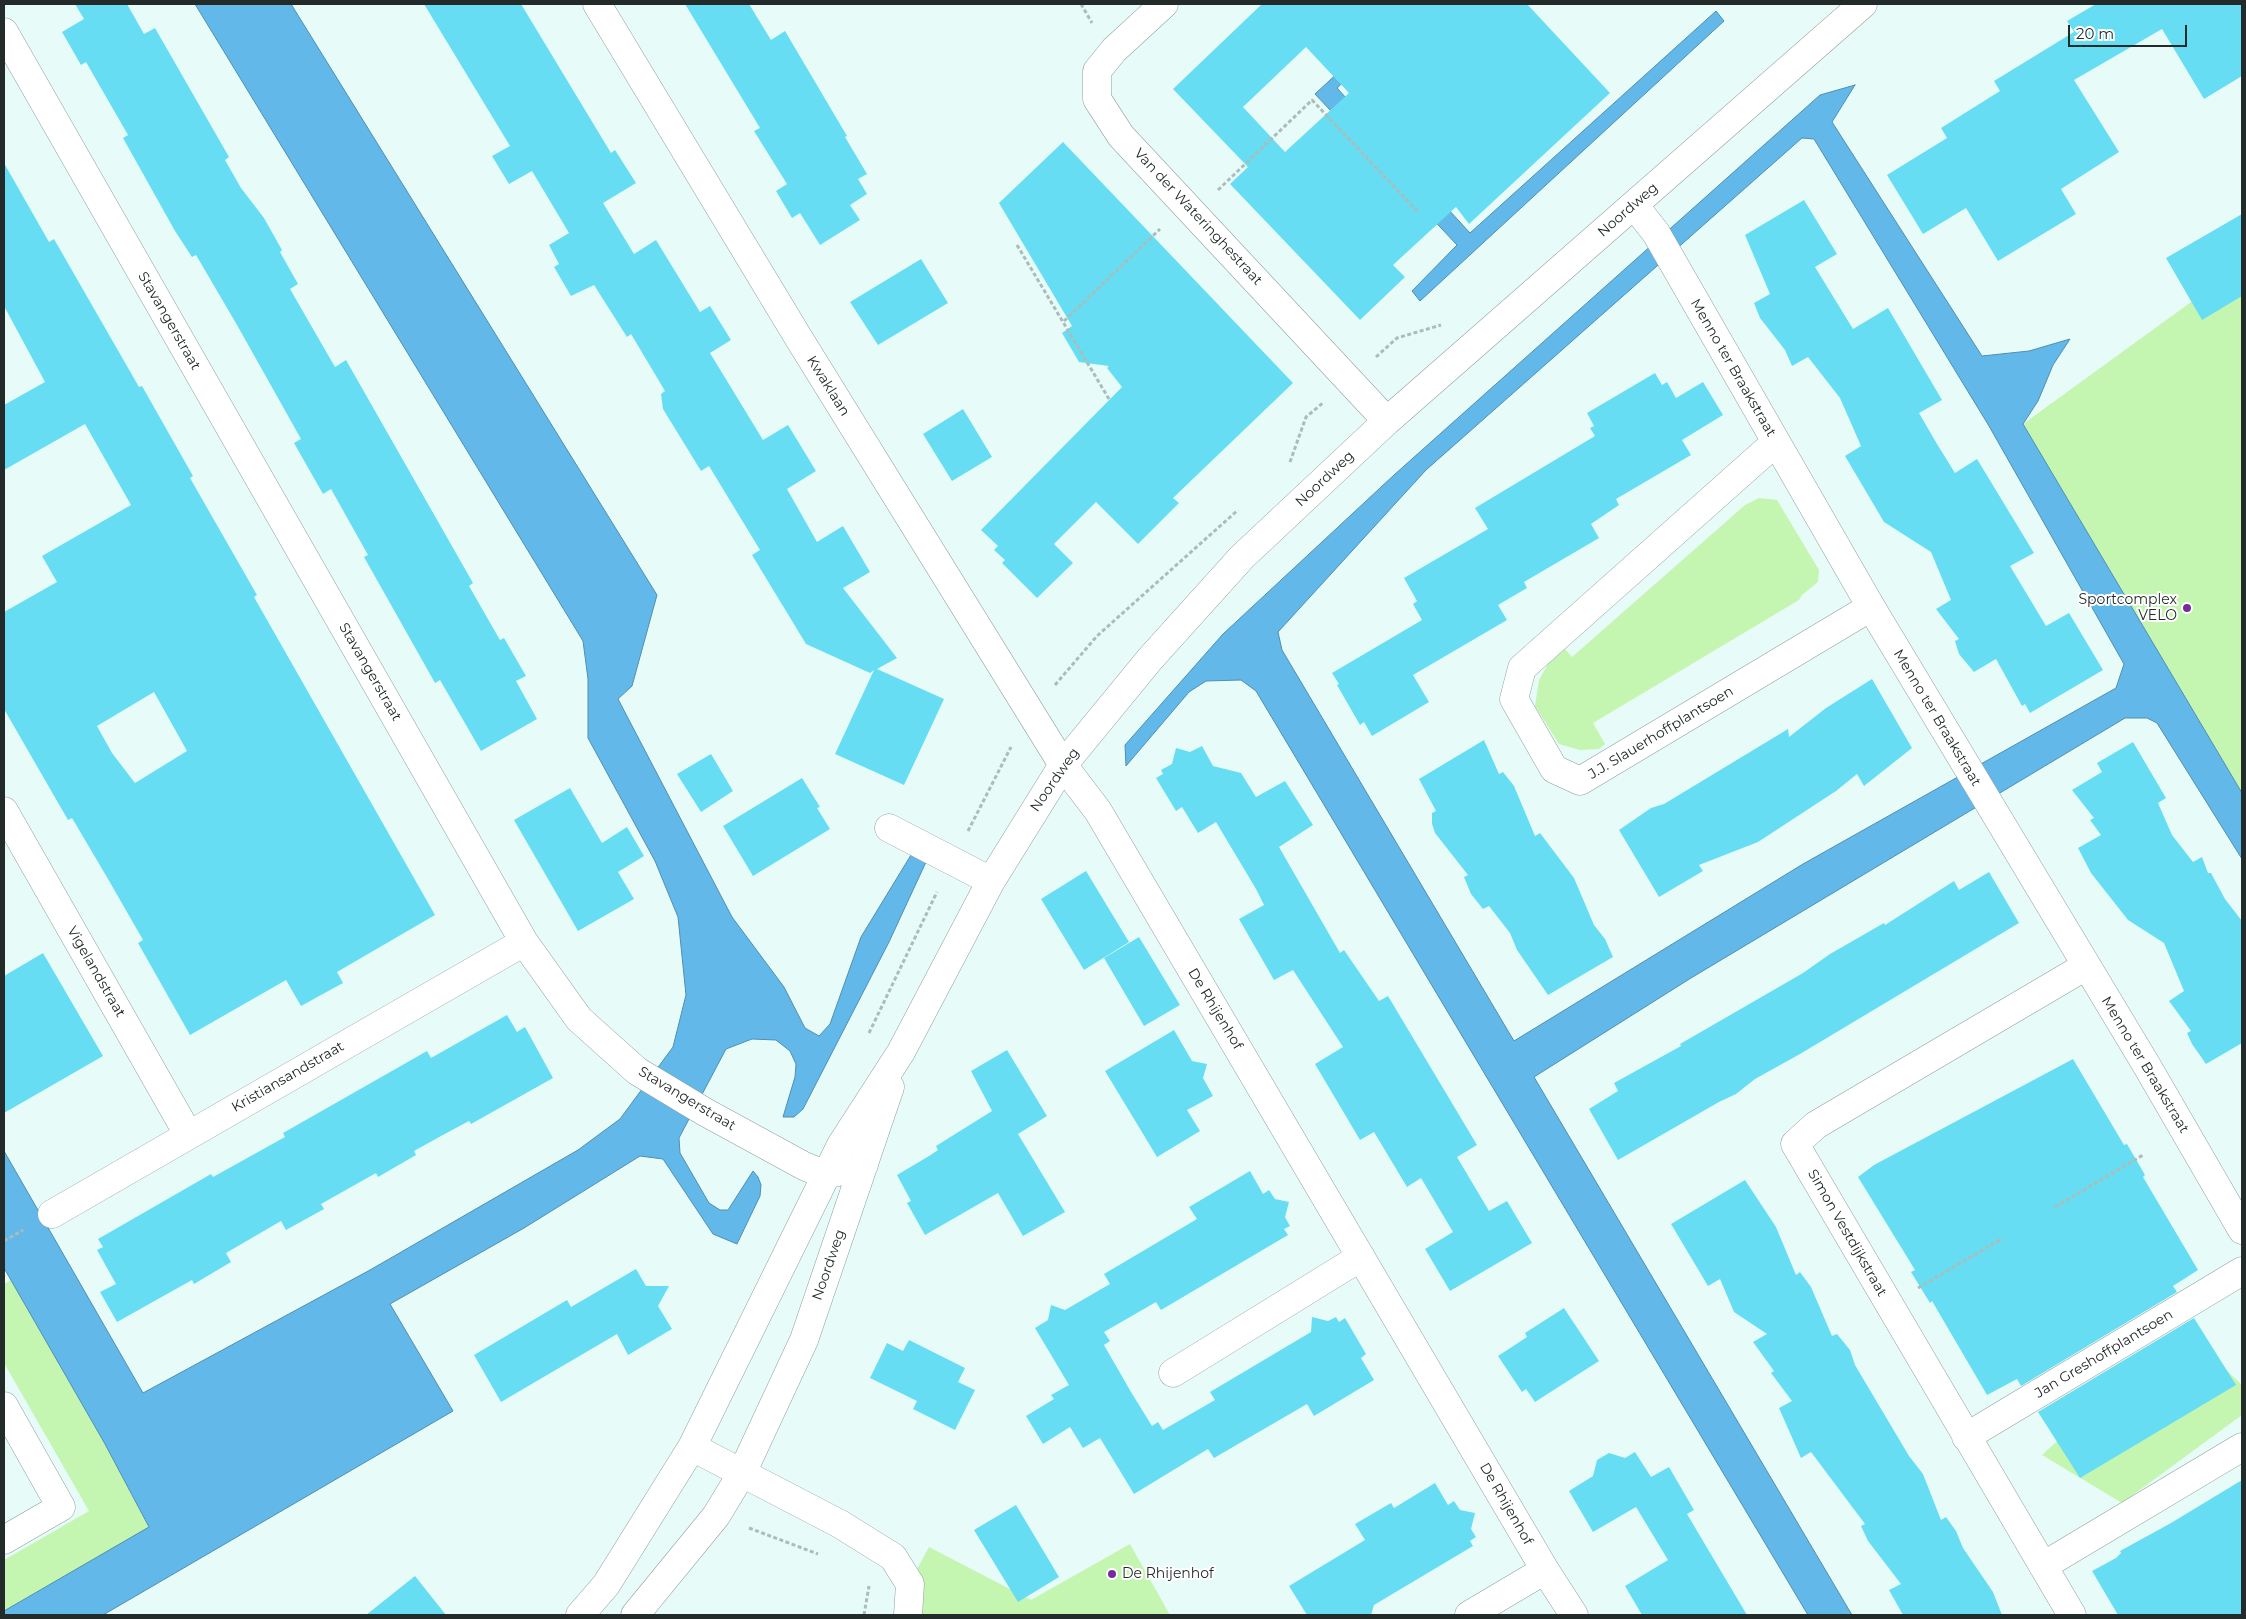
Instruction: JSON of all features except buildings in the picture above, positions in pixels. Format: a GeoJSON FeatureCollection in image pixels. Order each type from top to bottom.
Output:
{"type":"FeatureCollection","features":[{"type":"Feature","properties":{"kind":"street","name":"Kwaklaan"},"geometry":{"type":"LineString","coordinates":[[597,4],[798,337],[1063,765]]}},
{"type":"Feature","properties":{"kind":"street","name":"Van der Wateringhestraat"},"geometry":{"type":"LineString","coordinates":[[1164,4],[1114,50],[1098,71],[1097,98],[1122,136],[1387,421]]}},
{"type":"Feature","properties":{"kind":"street","name":"Noordweg"},"geometry":{"type":"LineString","coordinates":[[580,1615],[606,1585],[692,1447],[841,1145],[901,1052],[991,882],[1063,765],[1150,659],[1242,557],[1387,421],[1863,4]]}},
{"type":"Feature","properties":{"kind":"street","name":"Stavangerstraat"},"geometry":{"type":"LineString","coordinates":[[4,32],[524,942],[579,1019],[637,1070],[706,1112],[804,1166],[826,1175]]}},
{"type":"Feature","properties":{"kind":"street","name":"Menno ter Braakstraat"},"geometry":{"type":"LineString","coordinates":[[1634,204],[1656,233],[1871,607],[2147,1066],[2242,1230]]}},
{"type":"Feature","properties":{"kind":"street","name":"J.J. Slauerhoffplantsoen"},"geometry":{"type":"LineString","coordinates":[[1776,442],[1522,668],[1514,699],[1549,761],[1554,769],[1580,781],[1871,607]]}},
{"type":"Feature","properties":{"kind":"street","name":"De Rhijenhof"},"geometry":{"type":"LineString","coordinates":[[1063,765],[1098,811],[1545,1570],[1574,1615]]}},
{"type":"Feature","properties":{"kind":"street","name":"Vigelandstraat"},"geometry":{"type":"LineString","coordinates":[[4,811],[188,1134]]}},
{"type":"Feature","properties":{"kind":"street"},"geometry":{"type":"LineString","coordinates":[[889,828],[991,882]]}},
{"type":"Feature","properties":{"kind":"street","name":"Kristiansandstraat"},"geometry":{"type":"LineString","coordinates":[[52,1214],[524,942]]}},
{"type":"Feature","properties":{"kind":"street","name":"Simon Vestdijkstraat"},"geometry":{"type":"LineString","coordinates":[[2072,1615],[1795,1144],[1816,1125],[2086,966]]}},
{"type":"Feature","properties":{"kind":"street","name":"Noordweg"},"geometry":{"type":"LineString","coordinates":[[635,1615],[716,1516],[742,1472],[804,1340],[901,1052]]}},
{"type":"Feature","properties":{"kind":"street"},"geometry":{"type":"LineString","coordinates":[[826,1175],[864,1165]]}},
{"type":"Feature","properties":{"kind":"street"},"geometry":{"type":"LineString","coordinates":[[1173,1373],[1361,1257]]}},
{"type":"Feature","properties":{"kind":"street","name":"Jan Greshoffplantsoen"},"geometry":{"type":"LineString","coordinates":[[1966,1437],[2242,1271]]}},
{"type":"Feature","properties":{"kind":"street"},"geometry":{"type":"LineString","coordinates":[[4,1406],[61,1507],[4,1540]]}},
{"type":"Feature","properties":{"kind":"street"},"geometry":{"type":"LineString","coordinates":[[692,1447],[840,1524],[892,1557],[910,1584],[908,1615]]}},
{"type":"Feature","properties":{"kind":"street"},"geometry":{"type":"LineString","coordinates":[[2043,1566],[2242,1447]]}},
{"type":"Feature","properties":{"kind":"street"},"geometry":{"type":"LineString","coordinates":[[1468,1615],[1545,1570]]}},
{"type":"Feature","properties":{"kind":"path"},"geometry":{"type":"LineString","coordinates":[[1064,322],[1312,100],[1417,211]]}},
{"type":"Feature","properties":{"kind":"path"},"geometry":{"type":"LineString","coordinates":[[1017,245],[1110,399]]}},
{"type":"Feature","properties":{"kind":"path"},"geometry":{"type":"LineString","coordinates":[[2055,1207],[2144,1155]]}},
{"type":"Feature","properties":{"kind":"path"},"geometry":{"type":"LineString","coordinates":[[1914,1291],[2003,1238]]}},
{"type":"Feature","properties":{"kind":"path"},"geometry":{"type":"LineString","coordinates":[[716,1516],[823,1556]]}},
{"type":"Feature","properties":{"kind":"path"},"geometry":{"type":"LineString","coordinates":[[862,1580],[869,1585],[864,1615]]}},
{"type":"Feature","properties":{"kind":"green space","name":"Sportcomplex VELO"},"geometry":{"type":"Polygon","coordinates":[[[2242,265],[2242,793],[2023,424],[2242,265]]]}},
{"type":"Feature","properties":{"kind":"green space"},"geometry":{"type":"Polygon","coordinates":[[[1759,498],[1777,500],[1819,570],[1818,582],[1802,595],[1799,600],[1593,723],[1605,744],[1599,749],[1580,750],[1559,744],[1535,706],[1539,680],[1549,662],[1565,649],[1572,657],[1745,505],[1759,498]]]}},
{"type":"Feature","properties":{"kind":"green space"},"geometry":{"type":"Polygon","coordinates":[[[11,1280],[105,1444],[149,1528],[4,1611],[4,1560],[89,1511],[4,1363],[4,1284],[11,1280]]]}},
{"type":"Feature","properties":{"kind":"green space"},"geometry":{"type":"Polygon","coordinates":[[[2182,1327],[2242,1385],[2242,1415],[2122,1503],[2042,1455],[2182,1327]]]}},
{"type":"Feature","properties":{"kind":"green space","name":"De Rhijenhof"},"geometry":{"type":"Polygon","coordinates":[[[1130,1544],[1170,1615],[892,1615],[929,1547],[1031,1600],[1130,1544]]]}},
{"type":"Feature","properties":{"kind":"water"},"geometry":{"type":"Polygon","coordinates":[[[195,4],[291,4],[657,595],[632,686],[618,699],[732,917],[784,987],[805,1028],[819,1036],[830,1024],[861,937],[911,855],[926,862],[889,942],[803,1109],[794,1117],[783,1117],[795,1077],[796,1064],[790,1051],[776,1040],[752,1039],[726,1049],[679,1138],[680,1153],[709,1203],[720,1210],[728,1210],[753,1171],[758,1177],[761,1185],[760,1196],[737,1244],[713,1234],[663,1159],[640,1156],[524,1228],[390,1304],[453,1411],[103,1615],[4,1615],[4,1611],[149,1527],[105,1444],[4,1268],[4,1151],[143,1393],[370,1270],[578,1150],[620,1119],[673,1047],[686,995],[678,917],[655,861],[588,738],[588,679],[583,641],[195,4]]]}},
{"type":"Feature","properties":{"kind":"water"},"geometry":{"type":"Polygon","coordinates":[[[1412,4],[1427,4],[1337,88],[1470,233],[1716,11],[1724,21],[1420,301],[1412,291],[1457,245],[1315,94],[1412,4]]]}},
{"type":"Feature","properties":{"kind":"water"},"geometry":{"type":"Polygon","coordinates":[[[1855,85],[1832,122],[1982,356],[2029,351],[2070,339],[2053,365],[2038,401],[2023,424],[2242,793],[2242,859],[2157,723],[2147,718],[2125,718],[1691,978],[1534,1077],[1852,1615],[1808,1615],[1256,691],[1241,680],[1206,681],[1189,692],[1126,766],[1125,745],[1223,634],[1394,475],[1820,95],[1855,85]],[[1802,138],[1426,470],[1278,632],[1282,650],[1514,1041],[1803,864],[2116,688],[2124,664],[1989,426],[1814,139],[1802,138]]]}},
{"type":"Feature","properties":{"kind":"place","name":"Sportcomplex VELO"},"geometry":{"type":"Point","coordinates":[2187,608]}},
{"type":"Feature","properties":{"kind":"place","name":"De Rhijenhof"},"geometry":{"type":"Point","coordinates":[1112,1574]}}]}
